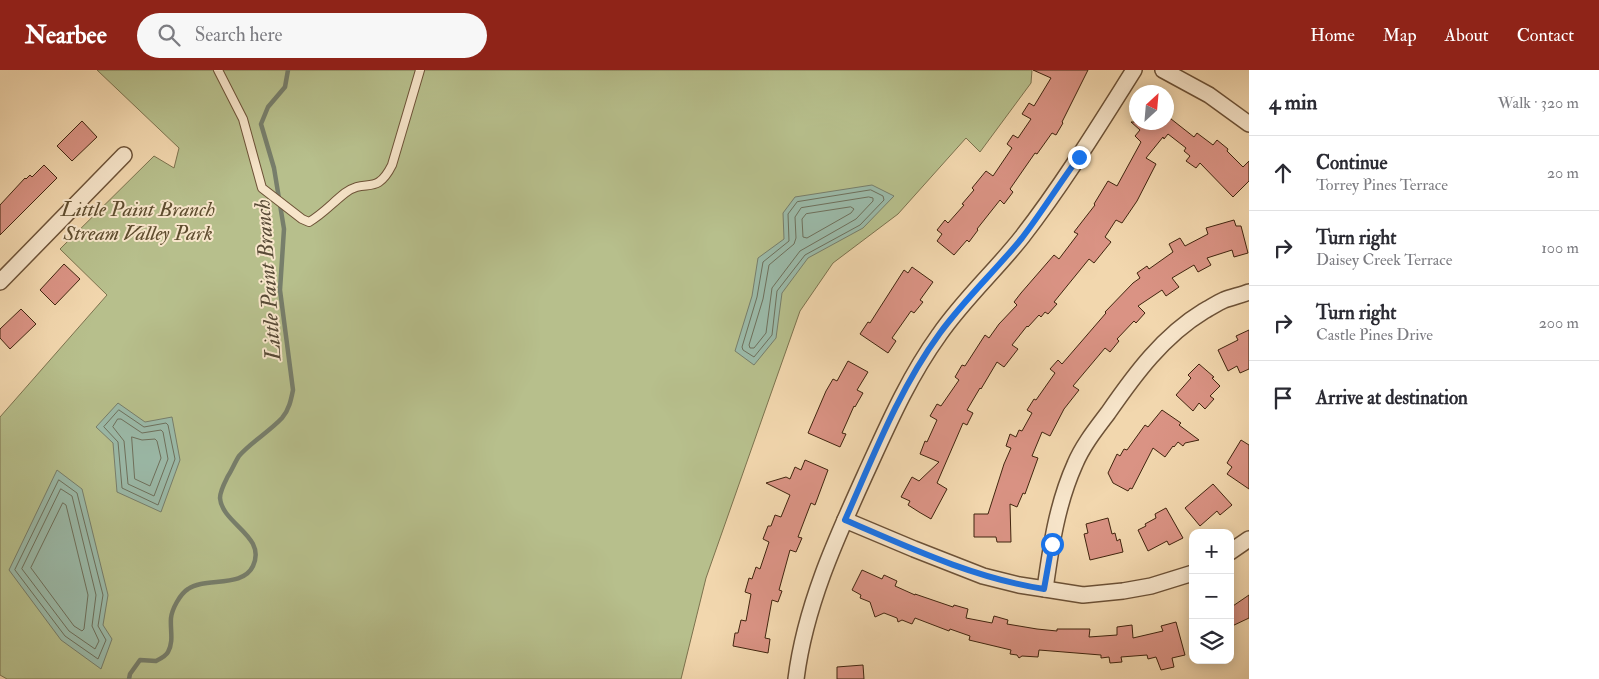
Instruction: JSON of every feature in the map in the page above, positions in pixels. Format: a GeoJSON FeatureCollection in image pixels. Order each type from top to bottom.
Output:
{"type":"FeatureCollection","features":[{"type":"Feature","properties":{"kind":"street"},"geometry":{"type":"LineString","coordinates":[[796,679],[805,625],[845,520],[890,420],[918,367],[939,334],[1021,238],[1044,208],[1134,70]]}},
{"type":"Feature","properties":{"kind":"street"},"geometry":{"type":"LineString","coordinates":[[1163,70],[1209,95],[1249,124]]}},
{"type":"Feature","properties":{"kind":"street"},"geometry":{"type":"LineString","coordinates":[[0,282],[124,156]]}},
{"type":"Feature","properties":{"kind":"street"},"geometry":{"type":"LineString","coordinates":[[1044,589],[1060,503],[1075,462],[1089,440],[1132,380],[1159,346],[1175,331],[1223,300],[1249,292]]}},
{"type":"Feature","properties":{"kind":"street"},"geometry":{"type":"LineString","coordinates":[[845,520],[914,550],[982,576],[1044,589],[1083,595],[1150,586],[1190,574]]}},
{"type":"Feature","properties":{"kind":"street"},"geometry":{"type":"LineString","coordinates":[[1234,549],[1249,539]]}},
{"type":"Feature","properties":{"kind":"lane"},"geometry":{"type":"LineString","coordinates":[[218,70],[243,119],[262,188],[302,220],[308,222],[322,214],[346,192],[357,187],[371,186],[386,177],[392,165],[420,70]]}},
{"type":"Feature","properties":{"kind":"green space","name":"Little Paint Branch Stream Valley Park"},"geometry":{"type":"Polygon","coordinates":[[[97,70],[1032,70],[1031,83],[980,152],[966,138],[898,214],[833,263],[800,311],[706,578],[681,679],[7,679],[0,675],[0,417],[107,295],[60,249],[154,156],[174,168],[179,148],[97,70]]]}},
{"type":"Feature","properties":{"kind":"water"},"geometry":{"type":"Polygon","coordinates":[[[872,185],[894,196],[863,228],[808,258],[782,293],[776,338],[754,365],[735,351],[752,296],[758,258],[784,239],[783,213],[795,197],[872,185]]]}},
{"type":"Feature","properties":{"kind":"water"},"geometry":{"type":"Polygon","coordinates":[[[118,403],[145,422],[172,417],[180,460],[161,512],[117,492],[113,443],[96,427],[118,403]]]}},
{"type":"Feature","properties":{"kind":"water"},"geometry":{"type":"Polygon","coordinates":[[[57,470],[82,489],[108,595],[103,625],[112,639],[101,669],[61,640],[9,570],[57,470]]]}},
{"type":"Feature","properties":{"kind":"building"},"geometry":{"type":"Polygon","coordinates":[[[1033,70],[1088,70],[1056,135],[1052,133],[1037,154],[1035,153],[1010,189],[1013,192],[1004,204],[1000,200],[969,242],[967,240],[954,255],[937,241],[942,234],[937,230],[945,220],[948,223],[964,205],[962,204],[974,190],[972,188],[986,171],[993,176],[1012,148],[1007,144],[1013,135],[1018,138],[1031,119],[1022,114],[1029,103],[1034,106],[1051,78],[1033,70]]]}},
{"type":"Feature","properties":{"kind":"building"},"geometry":{"type":"Polygon","coordinates":[[[82,121],[97,137],[72,161],[57,146],[82,121]]]}},
{"type":"Feature","properties":{"kind":"building"},"geometry":{"type":"Polygon","coordinates":[[[1174,121],[1194,137],[1197,133],[1213,145],[1217,140],[1228,149],[1227,151],[1243,167],[1249,161],[1249,181],[1233,197],[1200,163],[1196,168],[1186,161],[1190,156],[1184,151],[1186,148],[1168,134],[1164,139],[1163,137],[1146,158],[1156,164],[1137,201],[1122,223],[1116,220],[1105,237],[1111,242],[1094,263],[1089,259],[1054,302],[1057,304],[1048,314],[1045,312],[1041,317],[1039,315],[1027,326],[1012,345],[1018,349],[1004,367],[997,362],[980,388],[967,410],[973,413],[967,425],[963,423],[937,483],[947,489],[931,519],[908,505],[910,501],[901,497],[912,477],[919,481],[939,462],[920,454],[937,420],[930,416],[937,404],[941,406],[959,380],[955,377],[962,365],[965,366],[985,335],[989,338],[1017,305],[1014,302],[1021,293],[1054,255],[1059,259],[1078,234],[1074,232],[1095,205],[1108,181],[1117,186],[1141,142],[1135,136],[1140,130],[1174,130],[1174,121]]]}},
{"type":"Feature","properties":{"kind":"building"},"geometry":{"type":"Polygon","coordinates":[[[44,165],[57,178],[0,235],[0,205],[25,178],[30,175],[32,177],[44,165]]]}},
{"type":"Feature","properties":{"kind":"building"},"geometry":{"type":"Polygon","coordinates":[[[1234,220],[1236,226],[1241,226],[1248,253],[1234,257],[1232,250],[1207,258],[1211,265],[1198,272],[1194,265],[1172,278],[1179,287],[1166,296],[1162,290],[1138,306],[1145,313],[1136,323],[1134,321],[1117,339],[1119,341],[1110,352],[1105,348],[1073,386],[1079,390],[1064,409],[1050,436],[1042,432],[1032,456],[1038,458],[1025,494],[1023,493],[1017,507],[1010,504],[1011,542],[997,542],[996,537],[974,537],[974,514],[988,514],[1011,448],[1006,446],[1010,434],[1016,437],[1019,430],[1022,431],[1032,413],[1027,410],[1055,373],[1050,369],[1058,360],[1062,364],[1105,312],[1140,278],[1137,273],[1147,266],[1149,269],[1173,252],[1169,244],[1180,238],[1185,246],[1208,234],[1206,228],[1234,220]]]}},
{"type":"Feature","properties":{"kind":"building"},"geometry":{"type":"Polygon","coordinates":[[[64,264],[80,279],[55,305],[40,290],[64,264]]]}},
{"type":"Feature","properties":{"kind":"building"},"geometry":{"type":"Polygon","coordinates":[[[912,267],[933,282],[920,300],[923,302],[914,313],[911,311],[892,338],[896,341],[888,353],[860,334],[868,322],[870,323],[904,270],[908,273],[912,267]]]}},
{"type":"Feature","properties":{"kind":"building"},"geometry":{"type":"Polygon","coordinates":[[[21,309],[36,324],[10,349],[0,338],[0,329],[21,309]]]}},
{"type":"Feature","properties":{"kind":"building"},"geometry":{"type":"Polygon","coordinates":[[[1249,330],[1249,369],[1240,373],[1237,366],[1228,371],[1218,350],[1238,340],[1236,336],[1249,330]]]}},
{"type":"Feature","properties":{"kind":"building"},"geometry":{"type":"Polygon","coordinates":[[[848,361],[868,372],[857,390],[863,393],[854,406],[842,433],[846,434],[840,447],[808,433],[826,391],[833,379],[837,381],[848,361]]]}},
{"type":"Feature","properties":{"kind":"building"},"geometry":{"type":"Polygon","coordinates":[[[1199,364],[1214,377],[1212,378],[1220,386],[1210,396],[1214,399],[1205,409],[1199,403],[1193,411],[1176,395],[1191,378],[1188,375],[1199,364]]]}},
{"type":"Feature","properties":{"kind":"building"},"geometry":{"type":"Polygon","coordinates":[[[1162,410],[1181,423],[1179,425],[1199,440],[1185,443],[1183,446],[1178,442],[1165,457],[1153,448],[1132,489],[1130,488],[1128,491],[1113,483],[1108,473],[1117,454],[1120,456],[1124,449],[1127,450],[1145,425],[1148,427],[1162,410]]]}},
{"type":"Feature","properties":{"kind":"building"},"geometry":{"type":"Polygon","coordinates":[[[1241,440],[1249,445],[1249,489],[1227,474],[1232,467],[1227,463],[1241,440]]]}},
{"type":"Feature","properties":{"kind":"building"},"geometry":{"type":"Polygon","coordinates":[[[805,460],[828,470],[815,505],[811,503],[798,537],[802,538],[796,552],[790,550],[779,590],[782,591],[778,602],[772,600],[765,638],[770,639],[768,653],[733,646],[735,633],[738,633],[741,620],[746,621],[751,594],[745,592],[749,578],[752,579],[756,567],[760,569],[769,542],[763,539],[775,515],[781,517],[790,495],[766,483],[786,477],[790,479],[795,467],[801,470],[805,460]]]}},
{"type":"Feature","properties":{"kind":"building"},"geometry":{"type":"Polygon","coordinates":[[[1213,484],[1232,505],[1220,515],[1217,511],[1200,526],[1185,508],[1213,484]]]}},
{"type":"Feature","properties":{"kind":"building"},"geometry":{"type":"Polygon","coordinates":[[[1166,508],[1183,538],[1169,545],[1167,541],[1148,551],[1138,530],[1156,518],[1155,514],[1166,508]]]}},
{"type":"Feature","properties":{"kind":"building"},"geometry":{"type":"Polygon","coordinates":[[[1108,518],[1112,534],[1115,533],[1117,541],[1120,539],[1123,552],[1090,560],[1084,534],[1088,533],[1086,524],[1108,518]]]}},
{"type":"Feature","properties":{"kind":"building"},"geometry":{"type":"Polygon","coordinates":[[[862,570],[882,579],[884,575],[897,581],[895,586],[915,595],[953,607],[954,605],[968,609],[966,618],[992,623],[994,616],[1008,620],[1007,624],[1037,629],[1057,631],[1057,629],[1090,629],[1089,637],[1117,635],[1117,627],[1132,625],[1133,638],[1163,631],[1161,626],[1176,622],[1185,655],[1172,658],[1174,667],[1161,670],[1156,657],[1148,659],[1147,655],[1121,657],[1122,662],[1110,663],[1109,657],[1101,658],[1101,655],[1039,650],[1038,657],[1022,656],[1019,658],[1017,655],[1010,654],[1011,650],[969,640],[970,636],[950,629],[949,631],[915,618],[912,624],[902,620],[898,622],[897,618],[884,613],[875,617],[870,602],[860,598],[861,595],[852,590],[862,570]]]}},
{"type":"Feature","properties":{"kind":"building"},"geometry":{"type":"Polygon","coordinates":[[[1249,595],[1249,618],[1234,625],[1234,619],[1234,605],[1249,595]]]}},
{"type":"Feature","properties":{"kind":"building"},"geometry":{"type":"Polygon","coordinates":[[[863,665],[864,679],[837,679],[837,667],[863,665]]]}},
{"type":"Feature","properties":{"kind":"waterway","name":"Little Paint Branch"},"geometry":{"type":"LineString","coordinates":[[129,679],[130,674],[140,660],[156,661],[167,653],[171,644],[173,610],[185,591],[195,585],[233,580],[241,577],[248,573],[253,566],[256,556],[254,546],[228,515],[220,498],[224,484],[239,456],[282,418],[288,408],[293,390],[280,290],[284,229],[274,168],[261,124],[268,107],[285,87],[288,70]]}},
{"type":"Feature","properties":{"kind":"route"},"geometry":{"type":"LineString","coordinates":[[1052,544],[1044,589],[982,576],[914,550],[845,520],[890,420],[918,367],[939,334],[1021,238],[1079,157]]}}]}
